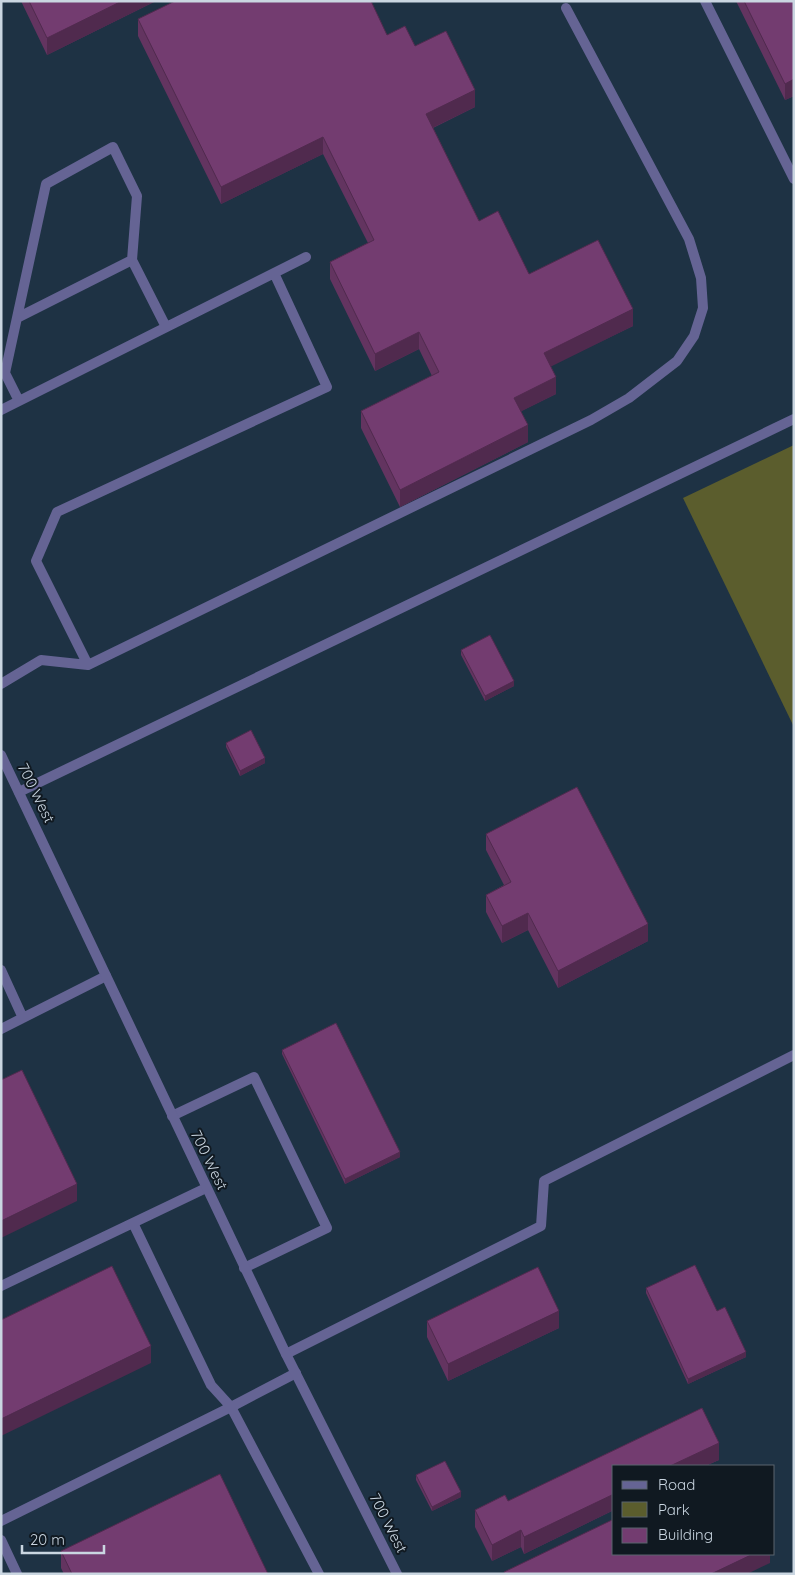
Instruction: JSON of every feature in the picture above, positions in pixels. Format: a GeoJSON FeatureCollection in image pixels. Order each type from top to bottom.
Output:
{"type":"FeatureCollection","features":[{"type":"Feature","properties":{"kind":"street"},"geometry":{"type":"LineString","coordinates":[[705,1],[794,179]]}},
{"type":"Feature","properties":{"kind":"street"},"geometry":{"type":"LineString","coordinates":[[1,684],[41,660],[88,665],[591,420],[629,398],[677,361],[694,336],[703,308],[699,270],[689,240],[566,8]]}},
{"type":"Feature","properties":{"kind":"street"},"geometry":{"type":"LineString","coordinates":[[19,401],[5,373],[46,184],[114,147],[137,196],[132,260],[166,327]]}},
{"type":"Feature","properties":{"kind":"street"},"geometry":{"type":"LineString","coordinates":[[1,410],[306,257]]}},
{"type":"Feature","properties":{"kind":"street"},"geometry":{"type":"LineString","coordinates":[[17,318],[132,260]]}},
{"type":"Feature","properties":{"kind":"street"},"geometry":{"type":"LineString","coordinates":[[88,665],[36,561],[57,512],[327,387],[274,273]]}},
{"type":"Feature","properties":{"kind":"street"},"geometry":{"type":"LineString","coordinates":[[19,792],[794,419]]}},
{"type":"Feature","properties":{"kind":"street","name":"700 West"},"geometry":{"type":"LineString","coordinates":[[1,755],[4,768],[19,792],[244,1268],[397,1574]]}},
{"type":"Feature","properties":{"kind":"street"},"geometry":{"type":"LineString","coordinates":[[1,970],[23,1018]]}},
{"type":"Feature","properties":{"kind":"street"},"geometry":{"type":"LineString","coordinates":[[1,1029],[106,976]]}},
{"type":"Feature","properties":{"kind":"street"},"geometry":{"type":"LineString","coordinates":[[286,1354],[541,1226],[544,1181],[794,1055]]}},
{"type":"Feature","properties":{"kind":"street"},"geometry":{"type":"LineString","coordinates":[[172,1116],[254,1077],[327,1228],[244,1268]]}},
{"type":"Feature","properties":{"kind":"street"},"geometry":{"type":"LineString","coordinates":[[1,1286],[206,1188]]}},
{"type":"Feature","properties":{"kind":"street"},"geometry":{"type":"LineString","coordinates":[[133,1223],[212,1385],[231,1407],[319,1574]]}},
{"type":"Feature","properties":{"kind":"street"},"geometry":{"type":"LineString","coordinates":[[1,1520],[296,1373]]}},
{"type":"Feature","properties":{"kind":"street"},"geometry":{"type":"LineString","coordinates":[[1,1540],[17,1574]]}},
{"type":"Feature","properties":{"kind":"green space"},"geometry":{"type":"Polygon","coordinates":[[[794,445],[794,727],[683,498],[794,445]]]}},
{"type":"Feature","properties":{"kind":"building"},"geometry":{"type":"Polygon","coordinates":[[[29,1],[122,1],[47,38],[29,1]]]}},
{"type":"Feature","properties":{"kind":"building"},"geometry":{"type":"Polygon","coordinates":[[[175,1],[371,1],[387,35],[405,26],[415,46],[446,31],[475,90],[426,114],[479,221],[498,211],[529,274],[598,240],[633,309],[544,353],[556,377],[514,398],[528,425],[400,490],[361,411],[439,372],[419,332],[375,354],[330,262],[374,240],[323,137],[221,187],[138,19],[175,1]]]}},
{"type":"Feature","properties":{"kind":"building"},"geometry":{"type":"Polygon","coordinates":[[[744,1],[794,1],[794,79],[785,84],[744,1]]]}},
{"type":"Feature","properties":{"kind":"building"},"geometry":{"type":"Polygon","coordinates":[[[490,635],[514,681],[485,696],[461,650],[490,635]]]}},
{"type":"Feature","properties":{"kind":"building"},"geometry":{"type":"Polygon","coordinates":[[[251,730],[265,758],[240,771],[226,743],[251,730]]]}},
{"type":"Feature","properties":{"kind":"building"},"geometry":{"type":"Polygon","coordinates":[[[577,787],[648,924],[558,971],[528,913],[502,926],[486,895],[511,882],[486,834],[577,787]]]}},
{"type":"Feature","properties":{"kind":"building"},"geometry":{"type":"Polygon","coordinates":[[[336,1023],[400,1152],[345,1179],[282,1050],[336,1023]]]}},
{"type":"Feature","properties":{"kind":"building"},"geometry":{"type":"Polygon","coordinates":[[[22,1070],[77,1184],[1,1221],[1,1080],[22,1070]]]}},
{"type":"Feature","properties":{"kind":"building"},"geometry":{"type":"Polygon","coordinates":[[[695,1265],[717,1311],[725,1307],[746,1352],[688,1379],[646,1288],[695,1265]]]}},
{"type":"Feature","properties":{"kind":"building"},"geometry":{"type":"Polygon","coordinates":[[[112,1266],[151,1346],[1,1419],[1,1320],[112,1266]]]}},
{"type":"Feature","properties":{"kind":"building"},"geometry":{"type":"Polygon","coordinates":[[[538,1267],[559,1311],[448,1364],[427,1321],[538,1267]]]}},
{"type":"Feature","properties":{"kind":"building"},"geometry":{"type":"Polygon","coordinates":[[[702,1408],[719,1443],[672,1465],[612,1465],[612,1495],[524,1537],[521,1530],[492,1545],[475,1510],[505,1495],[508,1501],[702,1408]]]}},
{"type":"Feature","properties":{"kind":"building"},"geometry":{"type":"Polygon","coordinates":[[[445,1461],[461,1492],[432,1507],[416,1475],[445,1461]]]}},
{"type":"Feature","properties":{"kind":"building"},"geometry":{"type":"Polygon","coordinates":[[[220,1474],[268,1574],[72,1574],[61,1551],[220,1474]]]}},
{"type":"Feature","properties":{"kind":"building"},"geometry":{"type":"Polygon","coordinates":[[[612,1520],[612,1555],[751,1555],[711,1574],[505,1574],[504,1572],[612,1520]]]}}]}
